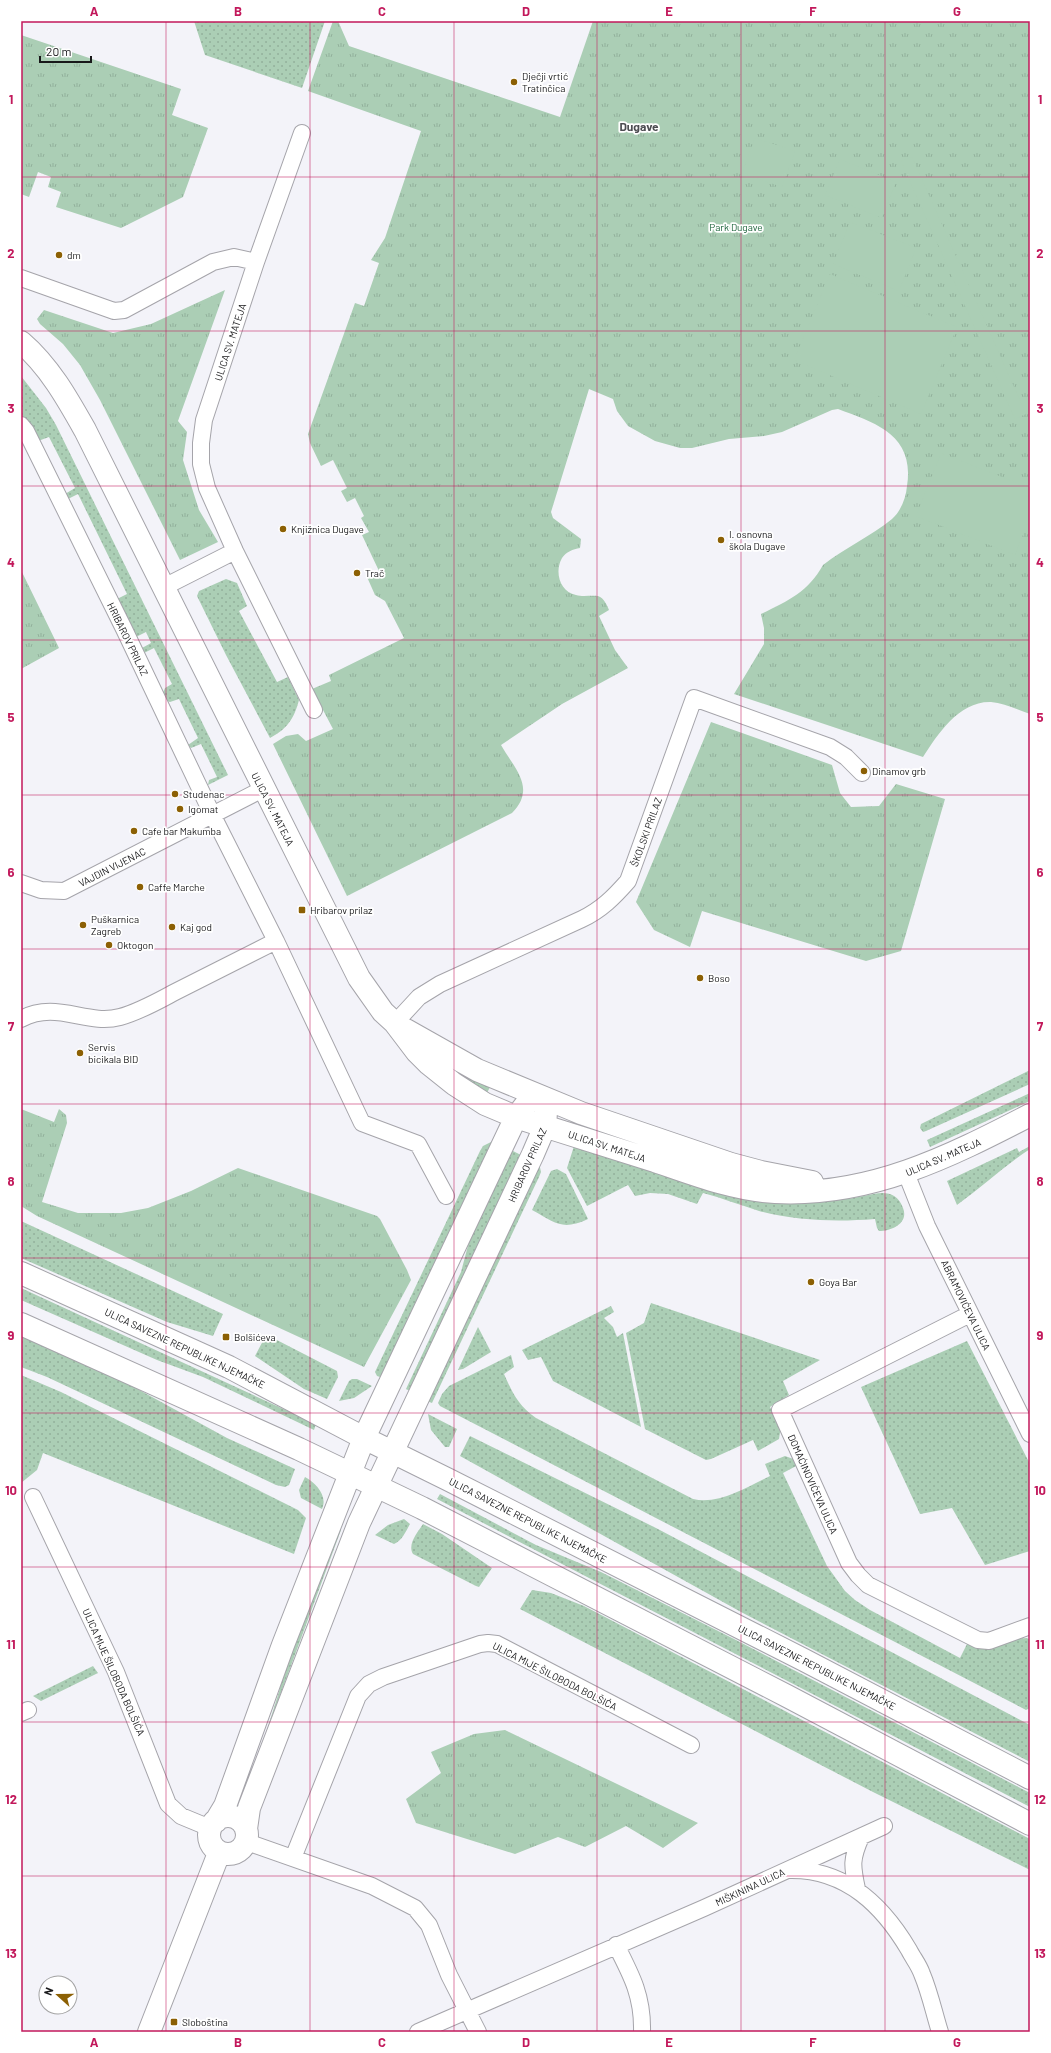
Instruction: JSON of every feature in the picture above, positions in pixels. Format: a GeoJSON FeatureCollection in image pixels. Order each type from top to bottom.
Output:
{"type":"FeatureCollection","features":[{"type":"Feature","properties":{"kind":"street","name":"ULICA SV. MATEJA"},"geometry":{"type":"LineString","coordinates":[[302,133],[256,262],[204,420],[201,442],[201,464],[207,488],[235,551],[314,710]]}},
{"type":"Feature","properties":{"kind":"street"},"geometry":{"type":"LineString","coordinates":[[21,278],[114,311],[124,310],[213,262],[234,257],[256,262]]}},
{"type":"Feature","properties":{"kind":"street","name":"ULICA SV. MATEJA"},"geometry":{"type":"LineString","coordinates":[[22,343],[44,365],[65,394],[85,430],[263,789],[359,978],[383,1012],[395,1023],[417,1052],[454,1084],[485,1104],[516,1117],[680,1169],[749,1188],[774,1192],[800,1192],[851,1187],[906,1173],[979,1142],[1030,1115]]}},
{"type":"Feature","properties":{"kind":"street","name":"HRIBAROV PRILAZ"},"geometry":{"type":"LineString","coordinates":[[21,425],[26,431],[117,615],[212,816],[276,941],[362,1123],[418,1144],[446,1196]]}},
{"type":"Feature","properties":{"kind":"street"},"geometry":{"type":"LineString","coordinates":[[164,587],[235,551]]}},
{"type":"Feature","properties":{"kind":"street","name":"ŠKOLSKI PRILAZ"},"geometry":{"type":"LineString","coordinates":[[395,1023],[419,997],[440,984],[582,919],[598,911],[614,898],[628,881],[694,698],[830,747],[846,757],[862,772]]}},
{"type":"Feature","properties":{"kind":"street","name":"VAJDIN VIJENAC"},"geometry":{"type":"LineString","coordinates":[[21,883],[41,890],[64,891],[263,789]]}},
{"type":"Feature","properties":{"kind":"street"},"geometry":{"type":"LineString","coordinates":[[21,1019],[44,1012],[76,1014],[100,1020],[120,1017],[145,1007],[276,941]]}},
{"type":"Feature","properties":{"kind":"street","name":"ULICA SV. MATEJA"},"geometry":{"type":"LineString","coordinates":[[395,1023],[477,1070],[540,1097],[655,1139],[731,1164],[801,1180],[851,1187]]}},
{"type":"Feature","properties":{"kind":"street"},"geometry":{"type":"LineString","coordinates":[[392,1452],[350,1543],[249,1808],[247,1835],[238,1852],[232,1855],[219,1853],[214,1849],[209,1839],[213,1824],[227,1799],[283,1645],[364,1438],[516,1117],[527,1103],[540,1097]]}},
{"type":"Feature","properties":{"kind":"street","name":"HRIBAROV PRILAZ"},"geometry":{"type":"LineString","coordinates":[[392,1452],[545,1126],[546,1111],[540,1097]]}},
{"type":"Feature","properties":{"kind":"street","name":"ABRAMOVIĆEVA ULICA"},"geometry":{"type":"LineString","coordinates":[[906,1173],[927,1226],[1030,1434]]}},
{"type":"Feature","properties":{"kind":"street","name":"ULICA SAVEZNE REPUBLIKE NJEMAČKE"},"geometry":{"type":"LineString","coordinates":[[21,1273],[229,1367],[364,1438],[797,1656],[1030,1778]]}},
{"type":"Feature","properties":{"kind":"street","name":"DOMAĆINOVIĆEVA ULICA"},"geometry":{"type":"LineString","coordinates":[[970,1314],[780,1410],[849,1563],[868,1585],[978,1640],[989,1641],[1030,1626]]}},
{"type":"Feature","properties":{"kind":"street"},"geometry":{"type":"LineString","coordinates":[[21,1324],[376,1485],[544,1569],[1030,1824]]}},
{"type":"Feature","properties":{"kind":"street","name":"ULICA MIJE ŠILOBODA BOLŠIĆA"},"geometry":{"type":"LineString","coordinates":[[34,1497],[116,1672],[168,1804],[181,1816],[213,1824]]}},
{"type":"Feature","properties":{"kind":"street","name":"ULICA MIJE ŠILOBODA BOLŠIĆA"},"geometry":{"type":"LineString","coordinates":[[293,1858],[358,1696],[369,1684],[383,1677],[480,1644],[496,1644],[691,1745]]}},
{"type":"Feature","properties":{"kind":"street"},"geometry":{"type":"LineString","coordinates":[[213,1824],[227,1816],[239,1819],[247,1835],[293,1858],[372,1886],[415,1908],[429,1925],[449,1975],[478,2032]]}},
{"type":"Feature","properties":{"kind":"street","name":"MIŠKININA ULICA"},"geometry":{"type":"LineString","coordinates":[[418,2032],[704,1908],[884,1826]]}},
{"type":"Feature","properties":{"kind":"street"},"geometry":{"type":"LineString","coordinates":[[857,1889],[852,1865],[861,1837]]}},
{"type":"Feature","properties":{"kind":"street"},"geometry":{"type":"LineString","coordinates":[[149,2032],[219,1853]]}},
{"type":"Feature","properties":{"kind":"street"},"geometry":{"type":"LineString","coordinates":[[787,1870],[817,1871],[857,1889],[865,1894],[881,1910],[898,1932],[922,1972],[940,2032]]}},
{"type":"Feature","properties":{"kind":"street"},"geometry":{"type":"LineString","coordinates":[[616,1945],[635,1984],[640,1998],[642,2032]]}},
{"type":"Feature","properties":{"kind":"green space"},"geometry":{"type":"Polygon","coordinates":[[[194,21],[325,21],[302,88],[205,55],[194,21]]]}},
{"type":"Feature","properties":{"kind":"green space","name":"Park Dugave"},"geometry":{"type":"Polygon","coordinates":[[[333,21],[338,21],[349,46],[560,117],[593,21],[1030,21],[1030,714],[1006,705],[991,702],[980,703],[969,707],[951,720],[935,739],[923,757],[734,694],[764,644],[764,628],[761,614],[796,595],[811,582],[823,565],[884,525],[898,512],[906,495],[908,469],[905,454],[899,443],[879,426],[838,409],[832,410],[782,432],[764,436],[729,439],[692,448],[680,448],[655,441],[628,426],[617,411],[613,399],[589,389],[551,512],[553,518],[581,539],[580,548],[570,551],[562,558],[559,575],[562,586],[570,593],[579,596],[598,596],[605,602],[609,610],[599,616],[615,650],[628,668],[562,704],[501,745],[517,770],[523,787],[523,795],[519,804],[512,813],[347,896],[273,744],[286,736],[298,734],[306,741],[333,729],[312,689],[331,681],[329,675],[404,638],[385,601],[375,595],[367,577],[379,571],[362,535],[369,532],[361,518],[364,516],[355,498],[347,502],[341,491],[347,488],[333,460],[321,466],[310,443],[308,434],[355,303],[364,306],[379,263],[371,260],[385,238],[421,131],[308,91],[333,21]]]}},
{"type":"Feature","properties":{"kind":"green space"},"geometry":{"type":"Polygon","coordinates":[[[21,35],[181,89],[172,115],[208,128],[183,197],[121,228],[56,207],[61,192],[48,187],[51,177],[38,172],[29,197],[21,194],[21,35]]]}},
{"type":"Feature","properties":{"kind":"green space"},"geometry":{"type":"Polygon","coordinates":[[[755,138],[795,151],[782,187],[742,173],[755,138]]]}},
{"type":"Feature","properties":{"kind":"green space"},"geometry":{"type":"Polygon","coordinates":[[[912,157],[1026,414],[1015,419],[901,161],[912,157]]]}},
{"type":"Feature","properties":{"kind":"green space"},"geometry":{"type":"Polygon","coordinates":[[[840,159],[896,182],[882,218],[825,195],[840,159]]]}},
{"type":"Feature","properties":{"kind":"green space"},"geometry":{"type":"Polygon","coordinates":[[[850,222],[916,248],[899,291],[833,264],[850,222]]]}},
{"type":"Feature","properties":{"kind":"green space"},"geometry":{"type":"Polygon","coordinates":[[[830,274],[957,327],[921,414],[794,360],[830,274]]]}},
{"type":"Feature","properties":{"kind":"green space"},"geometry":{"type":"Polygon","coordinates":[[[225,290],[178,421],[187,432],[183,460],[199,510],[218,542],[180,560],[100,400],[80,365],[63,344],[40,324],[37,319],[44,310],[113,333],[151,324],[225,290]]]}},
{"type":"Feature","properties":{"kind":"green space"},"geometry":{"type":"Polygon","coordinates":[[[21,376],[46,408],[56,425],[228,775],[208,785],[209,780],[217,777],[201,744],[191,748],[188,745],[198,738],[179,699],[170,702],[167,701],[163,693],[165,688],[172,684],[154,648],[144,653],[142,648],[151,643],[146,632],[136,637],[115,600],[127,594],[78,494],[68,499],[65,494],[75,488],[49,437],[38,441],[21,419],[21,376]]]}},
{"type":"Feature","properties":{"kind":"green space"},"geometry":{"type":"Polygon","coordinates":[[[941,453],[1030,488],[1030,517],[1015,555],[916,516],[941,453]]]}},
{"type":"Feature","properties":{"kind":"green space"},"geometry":{"type":"Polygon","coordinates":[[[21,570],[59,648],[21,669],[21,570]]]}},
{"type":"Feature","properties":{"kind":"green space"},"geometry":{"type":"Polygon","coordinates":[[[226,579],[237,583],[247,606],[239,611],[277,682],[288,677],[299,700],[295,713],[289,723],[276,735],[270,738],[197,596],[199,591],[226,579]]]}},
{"type":"Feature","properties":{"kind":"green space"},"geometry":{"type":"Polygon","coordinates":[[[711,722],[832,765],[840,793],[851,807],[879,806],[896,784],[945,799],[901,951],[866,961],[702,911],[690,947],[654,930],[636,902],[711,722]]]}},
{"type":"Feature","properties":{"kind":"green space"},"geometry":{"type":"Polygon","coordinates":[[[409,1034],[472,1078],[490,1087],[486,1095],[409,1034]]]}},
{"type":"Feature","properties":{"kind":"green space"},"geometry":{"type":"Polygon","coordinates":[[[1030,1070],[1030,1084],[926,1131],[923,1132],[920,1128],[921,1124],[1030,1070]]]}},
{"type":"Feature","properties":{"kind":"green space"},"geometry":{"type":"Polygon","coordinates":[[[1030,1093],[1030,1101],[930,1147],[927,1140],[1030,1093]]]}},
{"type":"Feature","properties":{"kind":"green space"},"geometry":{"type":"Polygon","coordinates":[[[21,1109],[54,1122],[59,1109],[66,1115],[67,1123],[42,1202],[78,1213],[121,1213],[148,1208],[191,1191],[238,1168],[377,1216],[380,1219],[411,1280],[364,1367],[37,1216],[21,1206],[21,1109]]]}},
{"type":"Feature","properties":{"kind":"green space"},"geometry":{"type":"Polygon","coordinates":[[[491,1142],[492,1146],[383,1374],[380,1377],[377,1376],[375,1372],[480,1151],[483,1146],[491,1142]]]}},
{"type":"Feature","properties":{"kind":"green space"},"geometry":{"type":"Polygon","coordinates":[[[575,1143],[842,1199],[851,1199],[877,1193],[885,1193],[892,1195],[898,1200],[903,1208],[904,1218],[894,1228],[879,1231],[875,1219],[802,1219],[759,1211],[703,1193],[697,1204],[668,1194],[650,1193],[635,1196],[628,1185],[587,1206],[567,1168],[575,1143]]]}},
{"type":"Feature","properties":{"kind":"green space"},"geometry":{"type":"Polygon","coordinates":[[[1030,1146],[1030,1149],[1011,1162],[957,1205],[947,1181],[1017,1148],[1019,1152],[1030,1146]]]}},
{"type":"Feature","properties":{"kind":"green space"},"geometry":{"type":"Polygon","coordinates":[[[511,1150],[521,1155],[410,1391],[406,1389],[461,1272],[470,1238],[511,1150]]]}},
{"type":"Feature","properties":{"kind":"green space"},"geometry":{"type":"Polygon","coordinates":[[[539,1163],[541,1172],[539,1177],[432,1403],[427,1401],[539,1163]]]}},
{"type":"Feature","properties":{"kind":"green space"},"geometry":{"type":"Polygon","coordinates":[[[557,1169],[566,1174],[588,1219],[579,1223],[565,1225],[553,1222],[532,1210],[551,1171],[557,1169]]]}},
{"type":"Feature","properties":{"kind":"green space"},"geometry":{"type":"Polygon","coordinates":[[[21,1221],[223,1314],[213,1336],[167,1322],[21,1258],[21,1221]]]}},
{"type":"Feature","properties":{"kind":"green space"},"geometry":{"type":"Polygon","coordinates":[[[21,1288],[316,1424],[314,1430],[203,1377],[157,1360],[21,1300],[21,1288]]]}},
{"type":"Feature","properties":{"kind":"green space"},"geometry":{"type":"Polygon","coordinates":[[[651,1303],[820,1360],[783,1381],[789,1395],[770,1407],[781,1426],[779,1439],[758,1451],[753,1440],[706,1460],[645,1429],[626,1333],[644,1323],[651,1303]]]}},
{"type":"Feature","properties":{"kind":"green space"},"geometry":{"type":"Polygon","coordinates":[[[611,1306],[614,1312],[604,1318],[613,1327],[617,1337],[623,1333],[641,1427],[553,1381],[541,1357],[528,1360],[522,1350],[611,1306]]]}},
{"type":"Feature","properties":{"kind":"green space"},"geometry":{"type":"Polygon","coordinates":[[[478,1327],[491,1352],[463,1369],[458,1370],[478,1327]]]}},
{"type":"Feature","properties":{"kind":"green space"},"geometry":{"type":"Polygon","coordinates":[[[21,1335],[110,1374],[227,1438],[295,1469],[289,1485],[285,1487],[276,1485],[47,1377],[21,1367],[21,1335]]]}},
{"type":"Feature","properties":{"kind":"green space"},"geometry":{"type":"Polygon","coordinates":[[[265,1337],[271,1337],[337,1371],[338,1377],[327,1399],[304,1389],[255,1356],[265,1337]]]}},
{"type":"Feature","properties":{"kind":"green space"},"geometry":{"type":"Polygon","coordinates":[[[967,1341],[1030,1464],[1030,1551],[985,1565],[952,1508],[920,1514],[861,1387],[967,1341]]]}},
{"type":"Feature","properties":{"kind":"green space"},"geometry":{"type":"Polygon","coordinates":[[[511,1355],[514,1367],[504,1374],[520,1404],[536,1418],[693,1499],[713,1499],[733,1494],[770,1476],[765,1464],[785,1456],[796,1460],[798,1465],[783,1473],[827,1566],[845,1591],[870,1610],[960,1658],[968,1642],[1027,1638],[1030,1640],[1030,1708],[1026,1710],[440,1406],[438,1403],[442,1394],[449,1386],[511,1355]]]}},
{"type":"Feature","properties":{"kind":"green space"},"geometry":{"type":"Polygon","coordinates":[[[21,1375],[61,1392],[298,1510],[306,1518],[294,1554],[43,1453],[37,1470],[21,1483],[21,1375]]]}},
{"type":"Feature","properties":{"kind":"green space"},"geometry":{"type":"Polygon","coordinates":[[[352,1379],[357,1379],[372,1386],[354,1398],[339,1401],[349,1381],[352,1379]]]}},
{"type":"Feature","properties":{"kind":"green space"},"geometry":{"type":"Polygon","coordinates":[[[428,1414],[457,1429],[449,1447],[445,1447],[431,1430],[428,1414]]]}},
{"type":"Feature","properties":{"kind":"green space"},"geometry":{"type":"Polygon","coordinates":[[[470,1436],[656,1528],[1030,1725],[1030,1762],[741,1612],[460,1456],[470,1436]]]}},
{"type":"Feature","properties":{"kind":"green space"},"geometry":{"type":"Polygon","coordinates":[[[305,1477],[320,1490],[323,1499],[322,1509],[301,1498],[299,1490],[305,1477]]]}},
{"type":"Feature","properties":{"kind":"green space"},"geometry":{"type":"Polygon","coordinates":[[[440,1494],[536,1545],[601,1572],[736,1640],[1030,1793],[1030,1807],[437,1499],[440,1494]]]}},
{"type":"Feature","properties":{"kind":"green space"},"geometry":{"type":"Polygon","coordinates":[[[404,1519],[410,1524],[404,1536],[397,1543],[394,1544],[375,1535],[388,1525],[404,1519]]]}},
{"type":"Feature","properties":{"kind":"green space"},"geometry":{"type":"Polygon","coordinates":[[[423,1524],[442,1534],[492,1568],[479,1587],[413,1554],[411,1546],[412,1542],[423,1524]]]}},
{"type":"Feature","properties":{"kind":"green space"},"geometry":{"type":"Polygon","coordinates":[[[338,1528],[341,1530],[265,1736],[279,1692],[285,1665],[338,1528]]]}},
{"type":"Feature","properties":{"kind":"green space"},"geometry":{"type":"Polygon","coordinates":[[[532,1590],[551,1593],[584,1606],[1030,1839],[1030,1870],[873,1792],[520,1609],[532,1590]]]}},
{"type":"Feature","properties":{"kind":"green space"},"geometry":{"type":"Polygon","coordinates":[[[93,1666],[98,1673],[41,1701],[33,1696],[93,1666]]]}},
{"type":"Feature","properties":{"kind":"green space"},"geometry":{"type":"Polygon","coordinates":[[[505,1730],[698,1823],[663,1848],[626,1826],[585,1847],[558,1837],[515,1854],[416,1823],[406,1799],[441,1773],[431,1752],[474,1734],[505,1730]]]}},
{"type":"Feature","properties":{"kind":"place","name":"Dječji vrtić Tratinčica"},"geometry":{"type":"Point","coordinates":[514,82]}},
{"type":"Feature","properties":{"kind":"place","name":"dm"},"geometry":{"type":"Point","coordinates":[59,255]}},
{"type":"Feature","properties":{"kind":"place","name":"Knjižnica Dugave"},"geometry":{"type":"Point","coordinates":[283,529]}},
{"type":"Feature","properties":{"kind":"place","name":"I. osnovna škola Dugave"},"geometry":{"type":"Point","coordinates":[721,540]}},
{"type":"Feature","properties":{"kind":"place","name":"Trač"},"geometry":{"type":"Point","coordinates":[357,573]}},
{"type":"Feature","properties":{"kind":"place","name":"Dinamov grb"},"geometry":{"type":"Point","coordinates":[864,771]}},
{"type":"Feature","properties":{"kind":"place","name":"Studenac"},"geometry":{"type":"Point","coordinates":[175,794]}},
{"type":"Feature","properties":{"kind":"place","name":"Igomat"},"geometry":{"type":"Point","coordinates":[180,809]}},
{"type":"Feature","properties":{"kind":"place","name":"Cafe bar Makumba"},"geometry":{"type":"Point","coordinates":[134,831]}},
{"type":"Feature","properties":{"kind":"place","name":"Caffe Marche"},"geometry":{"type":"Point","coordinates":[140,887]}},
{"type":"Feature","properties":{"kind":"place","name":"Hribarov prilaz"},"geometry":{"type":"Point","coordinates":[302,910]}},
{"type":"Feature","properties":{"kind":"place","name":"Puškarnica Zagreb"},"geometry":{"type":"Point","coordinates":[83,925]}},
{"type":"Feature","properties":{"kind":"place","name":"Kaj god"},"geometry":{"type":"Point","coordinates":[172,927]}},
{"type":"Feature","properties":{"kind":"place","name":"Oktogon"},"geometry":{"type":"Point","coordinates":[109,945]}},
{"type":"Feature","properties":{"kind":"place","name":"Boso"},"geometry":{"type":"Point","coordinates":[700,978]}},
{"type":"Feature","properties":{"kind":"place","name":"Servis bicikala BID"},"geometry":{"type":"Point","coordinates":[80,1053]}},
{"type":"Feature","properties":{"kind":"place","name":"Goya Bar"},"geometry":{"type":"Point","coordinates":[811,1282]}},
{"type":"Feature","properties":{"kind":"place","name":"Bolšićeva"},"geometry":{"type":"Point","coordinates":[226,1337]}},
{"type":"Feature","properties":{"kind":"place","name":"Sloboština"},"geometry":{"type":"Point","coordinates":[174,2022]}},
{"type":"Feature","properties":{"kind":"district","name":"Dugave"},"geometry":{"type":"Point","coordinates":[639,127]}}]}
